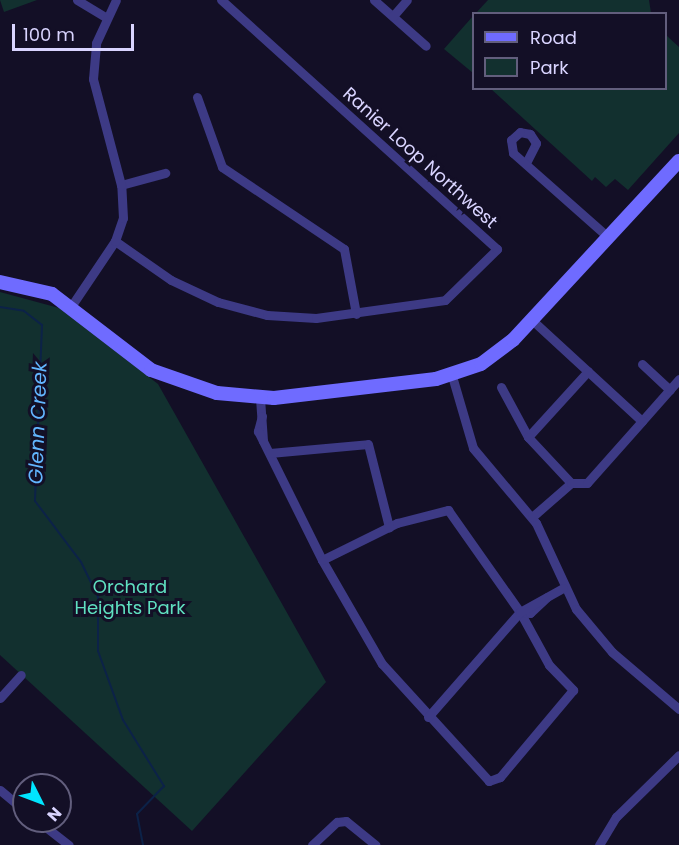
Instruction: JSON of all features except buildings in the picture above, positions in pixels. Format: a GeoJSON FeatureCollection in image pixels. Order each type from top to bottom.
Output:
{"type":"FeatureCollection","features":[{"type":"Feature","properties":{"kind":"main road"},"geometry":{"type":"LineString","coordinates":[[0,282],[35,287],[72,305],[151,370],[192,387],[260,398],[452,376],[491,358],[532,321],[679,161]]}},
{"type":"Feature","properties":{"kind":"street"},"geometry":{"type":"LineString","coordinates":[[77,0],[105,17]]}},
{"type":"Feature","properties":{"kind":"street"},"geometry":{"type":"LineString","coordinates":[[72,305],[115,241],[123,218],[121,185],[93,79],[105,17],[116,0]]}},
{"type":"Feature","properties":{"kind":"street","name":"Ranier Loop Northwest"},"geometry":{"type":"LineString","coordinates":[[115,241],[171,280],[218,303],[287,317],[356,314],[445,300],[497,249],[221,0]]}},
{"type":"Feature","properties":{"kind":"street"},"geometry":{"type":"LineString","coordinates":[[374,0],[426,46]]}},
{"type":"Feature","properties":{"kind":"street"},"geometry":{"type":"LineString","coordinates":[[393,16],[407,0]]}},
{"type":"Feature","properties":{"kind":"street"},"geometry":{"type":"LineString","coordinates":[[197,97],[222,166],[344,249],[356,314]]}},
{"type":"Feature","properties":{"kind":"street"},"geometry":{"type":"LineString","coordinates":[[527,161],[608,237]]}},
{"type":"Feature","properties":{"kind":"street"},"geometry":{"type":"LineString","coordinates":[[121,185],[165,173]]}},
{"type":"Feature","properties":{"kind":"street"},"geometry":{"type":"LineString","coordinates":[[532,321],[642,421]]}},
{"type":"Feature","properties":{"kind":"street"},"geometry":{"type":"LineString","coordinates":[[642,364],[670,390]]}},
{"type":"Feature","properties":{"kind":"street"},"geometry":{"type":"LineString","coordinates":[[528,437],[588,371]]}},
{"type":"Feature","properties":{"kind":"street"},"geometry":{"type":"LineString","coordinates":[[452,376],[457,409],[478,458],[532,517],[563,588],[593,633],[679,709]]}},
{"type":"Feature","properties":{"kind":"street"},"geometry":{"type":"LineString","coordinates":[[532,517],[571,483],[586,483],[679,379]]}},
{"type":"Feature","properties":{"kind":"street"},"geometry":{"type":"LineString","coordinates":[[501,387],[528,437],[571,483]]}},
{"type":"Feature","properties":{"kind":"street"},"geometry":{"type":"LineString","coordinates":[[260,398],[263,441],[322,561],[382,664],[480,776],[494,780],[568,700],[573,690],[549,665],[520,612],[454,513],[388,527],[322,561]]}},
{"type":"Feature","properties":{"kind":"street"},"geometry":{"type":"LineString","coordinates":[[270,453],[368,444],[388,527]]}},
{"type":"Feature","properties":{"kind":"street"},"geometry":{"type":"LineString","coordinates":[[428,717],[520,612],[563,588]]}},
{"type":"Feature","properties":{"kind":"street"},"geometry":{"type":"LineString","coordinates":[[0,698],[21,675]]}},
{"type":"Feature","properties":{"kind":"street"},"geometry":{"type":"LineString","coordinates":[[599,845],[616,816],[679,755]]}},
{"type":"Feature","properties":{"kind":"street"},"geometry":{"type":"LineString","coordinates":[[0,790],[12,800]]}},
{"type":"Feature","properties":{"kind":"street"},"geometry":{"type":"LineString","coordinates":[[312,845],[337,822],[346,821],[376,845]]}},
{"type":"Feature","properties":{"kind":"street"},"geometry":{"type":"LineString","coordinates":[[54,833],[69,845]]}},
{"type":"Feature","properties":{"kind":"green space"},"geometry":{"type":"Polygon","coordinates":[[[0,0],[37,0],[4,12],[0,0]]]}},
{"type":"Feature","properties":{"kind":"green space"},"geometry":{"type":"Polygon","coordinates":[[[488,0],[649,0],[651,12],[477,12],[488,0]]]}},
{"type":"Feature","properties":{"kind":"green space"},"geometry":{"type":"Polygon","coordinates":[[[472,17],[472,72],[444,49],[472,17]]]}},
{"type":"Feature","properties":{"kind":"green space"},"geometry":{"type":"Polygon","coordinates":[[[667,36],[679,47],[679,133],[628,190],[615,179],[606,187],[595,177],[592,181],[492,90],[667,90],[667,36]]]}},
{"type":"Feature","properties":{"kind":"green space","name":"Orchard Heights Park"},"geometry":{"type":"Polygon","coordinates":[[[0,292],[59,308],[158,384],[326,682],[192,831],[0,655],[0,292]]]}},
{"type":"Feature","properties":{"kind":"waterway","name":"Glenn Creek"},"geometry":{"type":"LineString","coordinates":[[0,307],[24,311],[42,325],[35,501],[81,562],[98,597],[98,651],[123,720],[164,786],[137,814],[143,845]]}}]}
